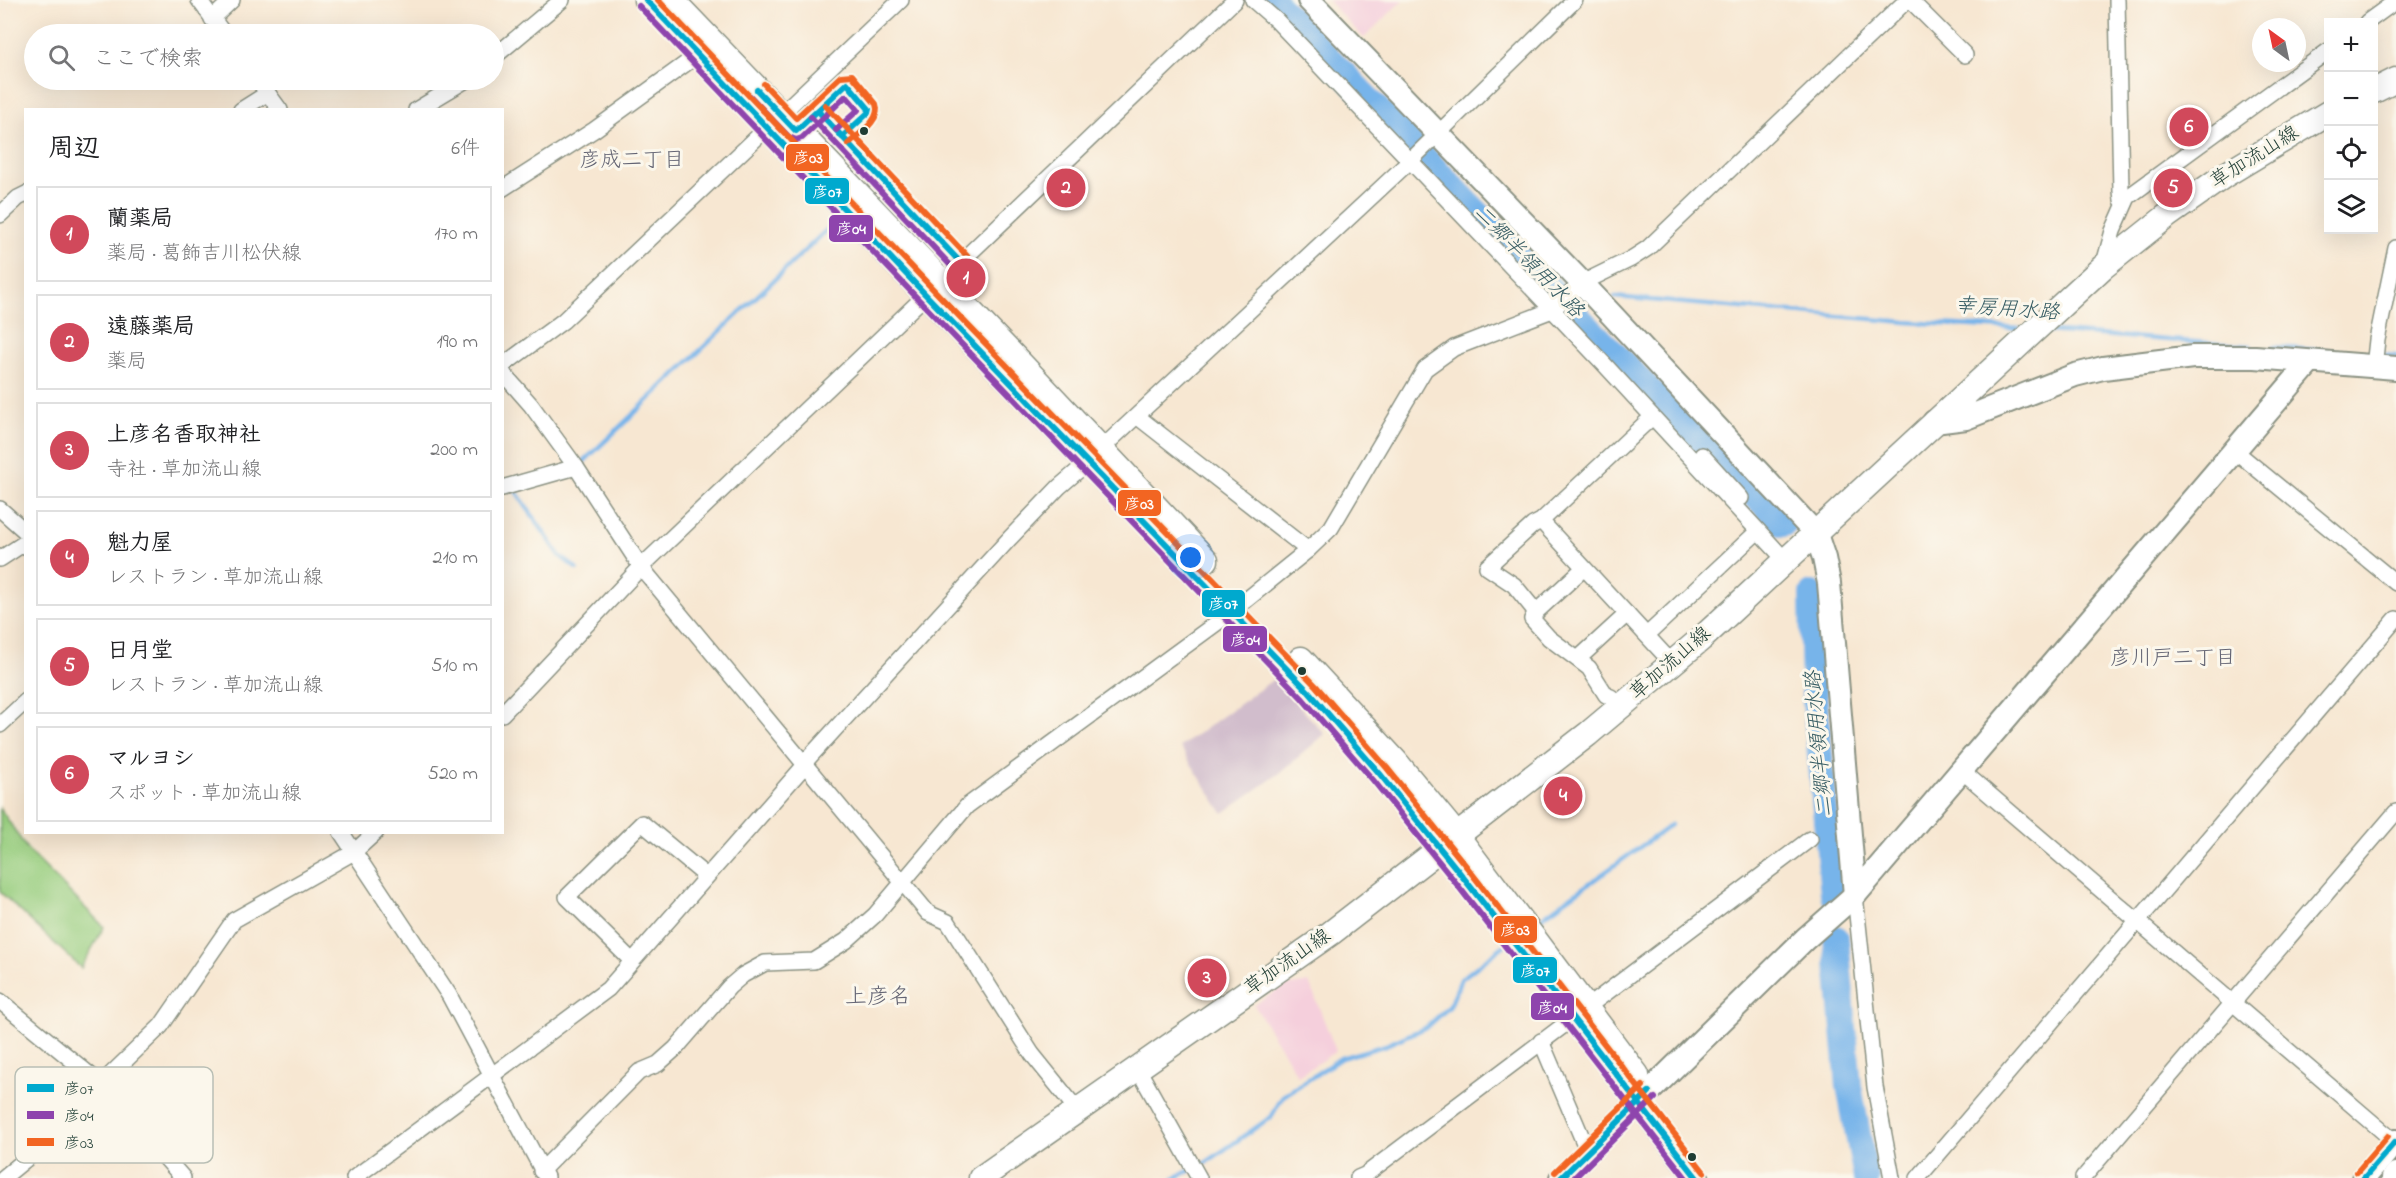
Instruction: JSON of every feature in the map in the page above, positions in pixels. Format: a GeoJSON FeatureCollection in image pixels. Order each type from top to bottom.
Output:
{"type":"FeatureCollection","features":[{"type":"Feature","properties":{"kind":"main road"},"geometry":{"type":"LineString","coordinates":[[646,0],[699,54],[774,121]]}},
{"type":"Feature","properties":{"kind":"main road"},"geometry":{"type":"LineString","coordinates":[[672,0],[774,121],[1239,606],[1309,692],[1449,842],[1644,1096],[1716,1178]]}},
{"type":"Feature","properties":{"kind":"main road"},"geometry":{"type":"LineString","coordinates":[[2378,89],[2396,80]]}},
{"type":"Feature","properties":{"kind":"main road","name":"草加流山線"},"geometry":{"type":"LineString","coordinates":[[981,1178],[1331,933],[1620,709],[1673,664],[1785,553],[1816,534],[2103,267],[2167,216],[2225,175],[2324,115]]}},
{"type":"Feature","properties":{"kind":"main road"},"geometry":{"type":"LineString","coordinates":[[1644,1096],[1697,1178]]}},
{"type":"Feature","properties":{"kind":"street"},"geometry":{"type":"LineString","coordinates":[[199,0],[216,24]]}},
{"type":"Feature","properties":{"kind":"street"},"geometry":{"type":"LineString","coordinates":[[212,19],[232,0]]}},
{"type":"Feature","properties":{"kind":"street"},"geometry":{"type":"LineString","coordinates":[[504,49],[562,0]]}},
{"type":"Feature","properties":{"kind":"street"},"geometry":{"type":"LineString","coordinates":[[504,365],[563,321],[901,0]]}},
{"type":"Feature","properties":{"kind":"street"},"geometry":{"type":"LineString","coordinates":[[504,712],[641,567],[1236,0]]}},
{"type":"Feature","properties":{"kind":"street"},"geometry":{"type":"LineString","coordinates":[[1253,0],[1422,148],[1575,289],[1816,534],[1829,583],[1855,895],[1874,1076],[1892,1178]]}},
{"type":"Feature","properties":{"kind":"street"},"geometry":{"type":"LineString","coordinates":[[1309,0],[1422,148],[1552,310],[1758,531],[1785,553]]}},
{"type":"Feature","properties":{"kind":"street"},"geometry":{"type":"LineString","coordinates":[[354,1178],[608,989],[805,764],[987,563],[1059,488],[1138,417],[1575,0]]}},
{"type":"Feature","properties":{"kind":"street"},"geometry":{"type":"LineString","coordinates":[[342,834],[449,995],[544,1175],[639,1072],[658,1064],[676,1048],[729,987],[743,975],[765,963],[814,961],[863,927],[967,806],[1239,606],[1308,550],[1331,528],[1425,369],[1454,348],[1552,310],[1575,289],[1648,248],[1908,0],[1965,55]]}},
{"type":"Feature","properties":{"kind":"street"},"geometry":{"type":"LineString","coordinates":[[2117,0],[2121,191],[2122,200],[2125,203]]}},
{"type":"Feature","properties":{"kind":"street"},"geometry":{"type":"LineString","coordinates":[[2373,18],[2396,1]]}},
{"type":"Feature","properties":{"kind":"street"},"geometry":{"type":"LineString","coordinates":[[504,188],[594,130],[699,54]]}},
{"type":"Feature","properties":{"kind":"street"},"geometry":{"type":"LineString","coordinates":[[2103,267],[2113,231],[2128,197],[2324,54]]}},
{"type":"Feature","properties":{"kind":"street"},"geometry":{"type":"LineString","coordinates":[[266,90],[279,108]]}},
{"type":"Feature","properties":{"kind":"street"},"geometry":{"type":"LineString","coordinates":[[419,108],[449,90]]}},
{"type":"Feature","properties":{"kind":"street"},"geometry":{"type":"LineString","coordinates":[[244,108],[268,93]]}},
{"type":"Feature","properties":{"kind":"street"},"geometry":{"type":"LineString","coordinates":[[0,215],[24,195]]}},
{"type":"Feature","properties":{"kind":"street"},"geometry":{"type":"LineString","coordinates":[[1934,422],[1966,418],[2043,386],[2103,368],[2193,357],[2224,356],[2310,362],[2382,361],[2396,248]]}},
{"type":"Feature","properties":{"kind":"street"},"geometry":{"type":"LineString","coordinates":[[1561,1178],[1818,927],[1855,895],[2310,362]]}},
{"type":"Feature","properties":{"kind":"street"},"geometry":{"type":"LineString","coordinates":[[504,374],[531,405],[576,467],[641,567],[928,913],[948,922],[1032,1054],[1078,1111]]}},
{"type":"Feature","properties":{"kind":"street"},"geometry":{"type":"LineString","coordinates":[[1138,417],[1308,550]]}},
{"type":"Feature","properties":{"kind":"street"},"geometry":{"type":"LineString","coordinates":[[1536,612],[1514,585],[1487,567],[1533,525],[1541,521],[1652,417]]}},
{"type":"Feature","properties":{"kind":"street"},"geometry":{"type":"LineString","coordinates":[[2234,450],[2396,584]]}},
{"type":"Feature","properties":{"kind":"street"},"geometry":{"type":"LineString","coordinates":[[1702,455],[1785,553]]}},
{"type":"Feature","properties":{"kind":"street"},"geometry":{"type":"LineString","coordinates":[[504,487],[576,467]]}},
{"type":"Feature","properties":{"kind":"street"},"geometry":{"type":"LineString","coordinates":[[0,509],[24,530]]}},
{"type":"Feature","properties":{"kind":"street"},"geometry":{"type":"LineString","coordinates":[[1541,521],[1673,664]]}},
{"type":"Feature","properties":{"kind":"street"},"geometry":{"type":"LineString","coordinates":[[1647,635],[1758,531]]}},
{"type":"Feature","properties":{"kind":"street"},"geometry":{"type":"LineString","coordinates":[[0,559],[24,543]]}},
{"type":"Feature","properties":{"kind":"street"},"geometry":{"type":"LineString","coordinates":[[1584,568],[1536,612],[1532,619],[1550,638],[1589,668],[1606,695],[1611,697],[1620,709]]}},
{"type":"Feature","properties":{"kind":"street"},"geometry":{"type":"LineString","coordinates":[[1578,659],[1627,614]]}},
{"type":"Feature","properties":{"kind":"street"},"geometry":{"type":"LineString","coordinates":[[1918,1178],[2396,619]]}},
{"type":"Feature","properties":{"kind":"street"},"geometry":{"type":"LineString","coordinates":[[0,725],[24,703]]}},
{"type":"Feature","properties":{"kind":"street"},"geometry":{"type":"LineString","coordinates":[[1961,770],[2396,1143],[2364,1178]]}},
{"type":"Feature","properties":{"kind":"street"},"geometry":{"type":"LineString","coordinates":[[2083,1178],[2396,812]]}},
{"type":"Feature","properties":{"kind":"street"},"geometry":{"type":"LineString","coordinates":[[631,960],[567,897],[642,824],[706,876]]}},
{"type":"Feature","properties":{"kind":"street"},"geometry":{"type":"LineString","coordinates":[[119,1067],[161,1026],[234,920],[354,852],[374,834]]}},
{"type":"Feature","properties":{"kind":"street"},"geometry":{"type":"LineString","coordinates":[[1358,1178],[1365,1175],[1810,838]]}},
{"type":"Feature","properties":{"kind":"street"},"geometry":{"type":"LineString","coordinates":[[0,1001],[80,1067]]}},
{"type":"Feature","properties":{"kind":"street"},"geometry":{"type":"LineString","coordinates":[[1541,1041],[1588,1152]]}},
{"type":"Feature","properties":{"kind":"street"},"geometry":{"type":"LineString","coordinates":[[1138,1069],[1199,1178]]}},
{"type":"Feature","properties":{"kind":"street"},"geometry":{"type":"LineString","coordinates":[[4,1177],[22,1163]]}},
{"type":"Feature","properties":{"kind":"street"},"geometry":{"type":"LineString","coordinates":[[170,1163],[183,1178]]}},
{"type":"Feature","properties":{"kind":"street"},"geometry":{"type":"LineString","coordinates":[[2392,1178],[2396,1174]]}},
{"type":"Feature","properties":{"kind":"shaded area"},"geometry":{"type":"Polygon","coordinates":[[[1327,0],[1403,0],[1364,38],[1327,0]]]}},
{"type":"Feature","properties":{"kind":"shaded area"},"geometry":{"type":"Polygon","coordinates":[[[1274,679],[1325,734],[1280,773],[1223,813],[1180,747],[1274,679]]]}},
{"type":"Feature","properties":{"kind":"shaded area"},"geometry":{"type":"Polygon","coordinates":[[[1309,982],[1336,1051],[1298,1076],[1254,1005],[1285,986],[1309,982]]]}},
{"type":"Feature","properties":{"kind":"green space"},"geometry":{"type":"Polygon","coordinates":[[[0,808],[27,849],[104,927],[81,968],[0,892],[0,808]]]}},
{"type":"Feature","properties":{"kind":"waterway","name":"二郷半領用水路"},"geometry":{"type":"LineString","coordinates":[[1273,0],[1567,306],[1783,524]]}},
{"type":"Feature","properties":{"kind":"waterway"},"geometry":{"type":"LineString","coordinates":[[580,465],[836,221]]}},
{"type":"Feature","properties":{"kind":"waterway","name":"幸房用水路"},"geometry":{"type":"LineString","coordinates":[[1615,297],[1906,322],[2022,329]]}},
{"type":"Feature","properties":{"kind":"waterway","name":"幸房用水路"},"geometry":{"type":"LineString","coordinates":[[2046,331],[2250,346]]}},
{"type":"Feature","properties":{"kind":"waterway","name":"幸房用水路"},"geometry":{"type":"LineString","coordinates":[[2273,347],[2396,356]]}},
{"type":"Feature","properties":{"kind":"waterway"},"geometry":{"type":"LineString","coordinates":[[515,490],[560,556],[577,569]]}},
{"type":"Feature","properties":{"kind":"waterway","name":"二郷半領用水路"},"geometry":{"type":"LineString","coordinates":[[1812,594],[1814,691],[1833,894]]}},
{"type":"Feature","properties":{"kind":"waterway"},"geometry":{"type":"LineString","coordinates":[[1531,925],[1671,825]]}},
{"type":"Feature","properties":{"kind":"waterway","name":"二郷半領用水路"},"geometry":{"type":"LineString","coordinates":[[1836,938],[1849,1086],[1866,1178]]}},
{"type":"Feature","properties":{"kind":"waterway"},"geometry":{"type":"LineString","coordinates":[[1174,1178],[1204,1164],[1271,1117],[1283,1096],[1341,1058],[1386,1045],[1427,1027],[1450,1006],[1461,979],[1506,944]]}},
{"type":"Feature","properties":{"kind":"transit line","name":"彦07"},"geometry":{"type":"LineString","coordinates":[[646,0],[925,294],[1309,692],[1380,774],[1459,872],[1697,1178]]}},
{"type":"Feature","properties":{"kind":"transit line","name":"彦03"},"geometry":{"type":"LineString","coordinates":[[658,0],[1316,686],[1387,768],[1466,866],[1704,1172]]}},
{"type":"Feature","properties":{"kind":"transit line","name":"彦04"},"geometry":{"type":"LineString","coordinates":[[639,6],[1302,698],[1373,780],[1452,878],[1686,1178]]}},
{"type":"Feature","properties":{"kind":"transit line","name":"彦03"},"geometry":{"type":"LineString","coordinates":[[764,84],[796,118],[841,76],[852,75],[876,104],[877,110],[873,121],[848,144]]}},
{"type":"Feature","properties":{"kind":"transit line","name":"彦07"},"geometry":{"type":"LineString","coordinates":[[757,90],[796,131],[847,83],[869,109],[868,113],[842,137]]}},
{"type":"Feature","properties":{"kind":"transit line","name":"彦04"},"geometry":{"type":"LineString","coordinates":[[750,96],[789,137],[796,140],[802,138],[846,96],[858,110],[836,130]]}},
{"type":"Feature","properties":{"kind":"transit line","name":"彦03"},"geometry":{"type":"LineString","coordinates":[[825,105],[967,256]]}},
{"type":"Feature","properties":{"kind":"transit line","name":"彦07"},"geometry":{"type":"LineString","coordinates":[[818,111],[960,262]]}},
{"type":"Feature","properties":{"kind":"transit line","name":"彦04"},"geometry":{"type":"LineString","coordinates":[[811,117],[953,268]]}},
{"type":"Feature","properties":{"kind":"transit line","name":"彦03"},"geometry":{"type":"LineString","coordinates":[[1555,1172],[1643,1086]]}},
{"type":"Feature","properties":{"kind":"transit line","name":"彦07"},"geometry":{"type":"LineString","coordinates":[[1561,1178],[1649,1092]]}},
{"type":"Feature","properties":{"kind":"transit line","name":"彦04"},"geometry":{"type":"LineString","coordinates":[[1574,1178],[1655,1098]]}},
{"type":"Feature","properties":{"kind":"transit line","name":"彦03"},"geometry":{"type":"LineString","coordinates":[[2357,1172],[2388,1136]]}},
{"type":"Feature","properties":{"kind":"transit line","name":"彦07"},"geometry":{"type":"LineString","coordinates":[[2364,1178],[2395,1142]]}},
{"type":"Feature","properties":{"kind":"place","name":"マルヨシ"},"geometry":{"type":"Point","coordinates":[2189,127]}},
{"type":"Feature","properties":{"kind":"place","name":"遠藤薬局"},"geometry":{"type":"Point","coordinates":[1066,188]}},
{"type":"Feature","properties":{"kind":"place","name":"日月堂"},"geometry":{"type":"Point","coordinates":[2173,188]}},
{"type":"Feature","properties":{"kind":"place","name":"蘭薬局"},"geometry":{"type":"Point","coordinates":[966,278]}},
{"type":"Feature","properties":{"kind":"place","name":"魁力屋"},"geometry":{"type":"Point","coordinates":[1563,796]}},
{"type":"Feature","properties":{"kind":"place","name":"上彦名香取神社"},"geometry":{"type":"Point","coordinates":[1207,978]}},
{"type":"Feature","properties":{"kind":"district","name":"彦成二丁目"},"geometry":{"type":"Point","coordinates":[632,161]}},
{"type":"Feature","properties":{"kind":"district","name":"彦川戸二丁目"},"geometry":{"type":"Point","coordinates":[2173,659]}},
{"type":"Feature","properties":{"kind":"district","name":"上彦名"},"geometry":{"type":"Point","coordinates":[878,998]}}]}
